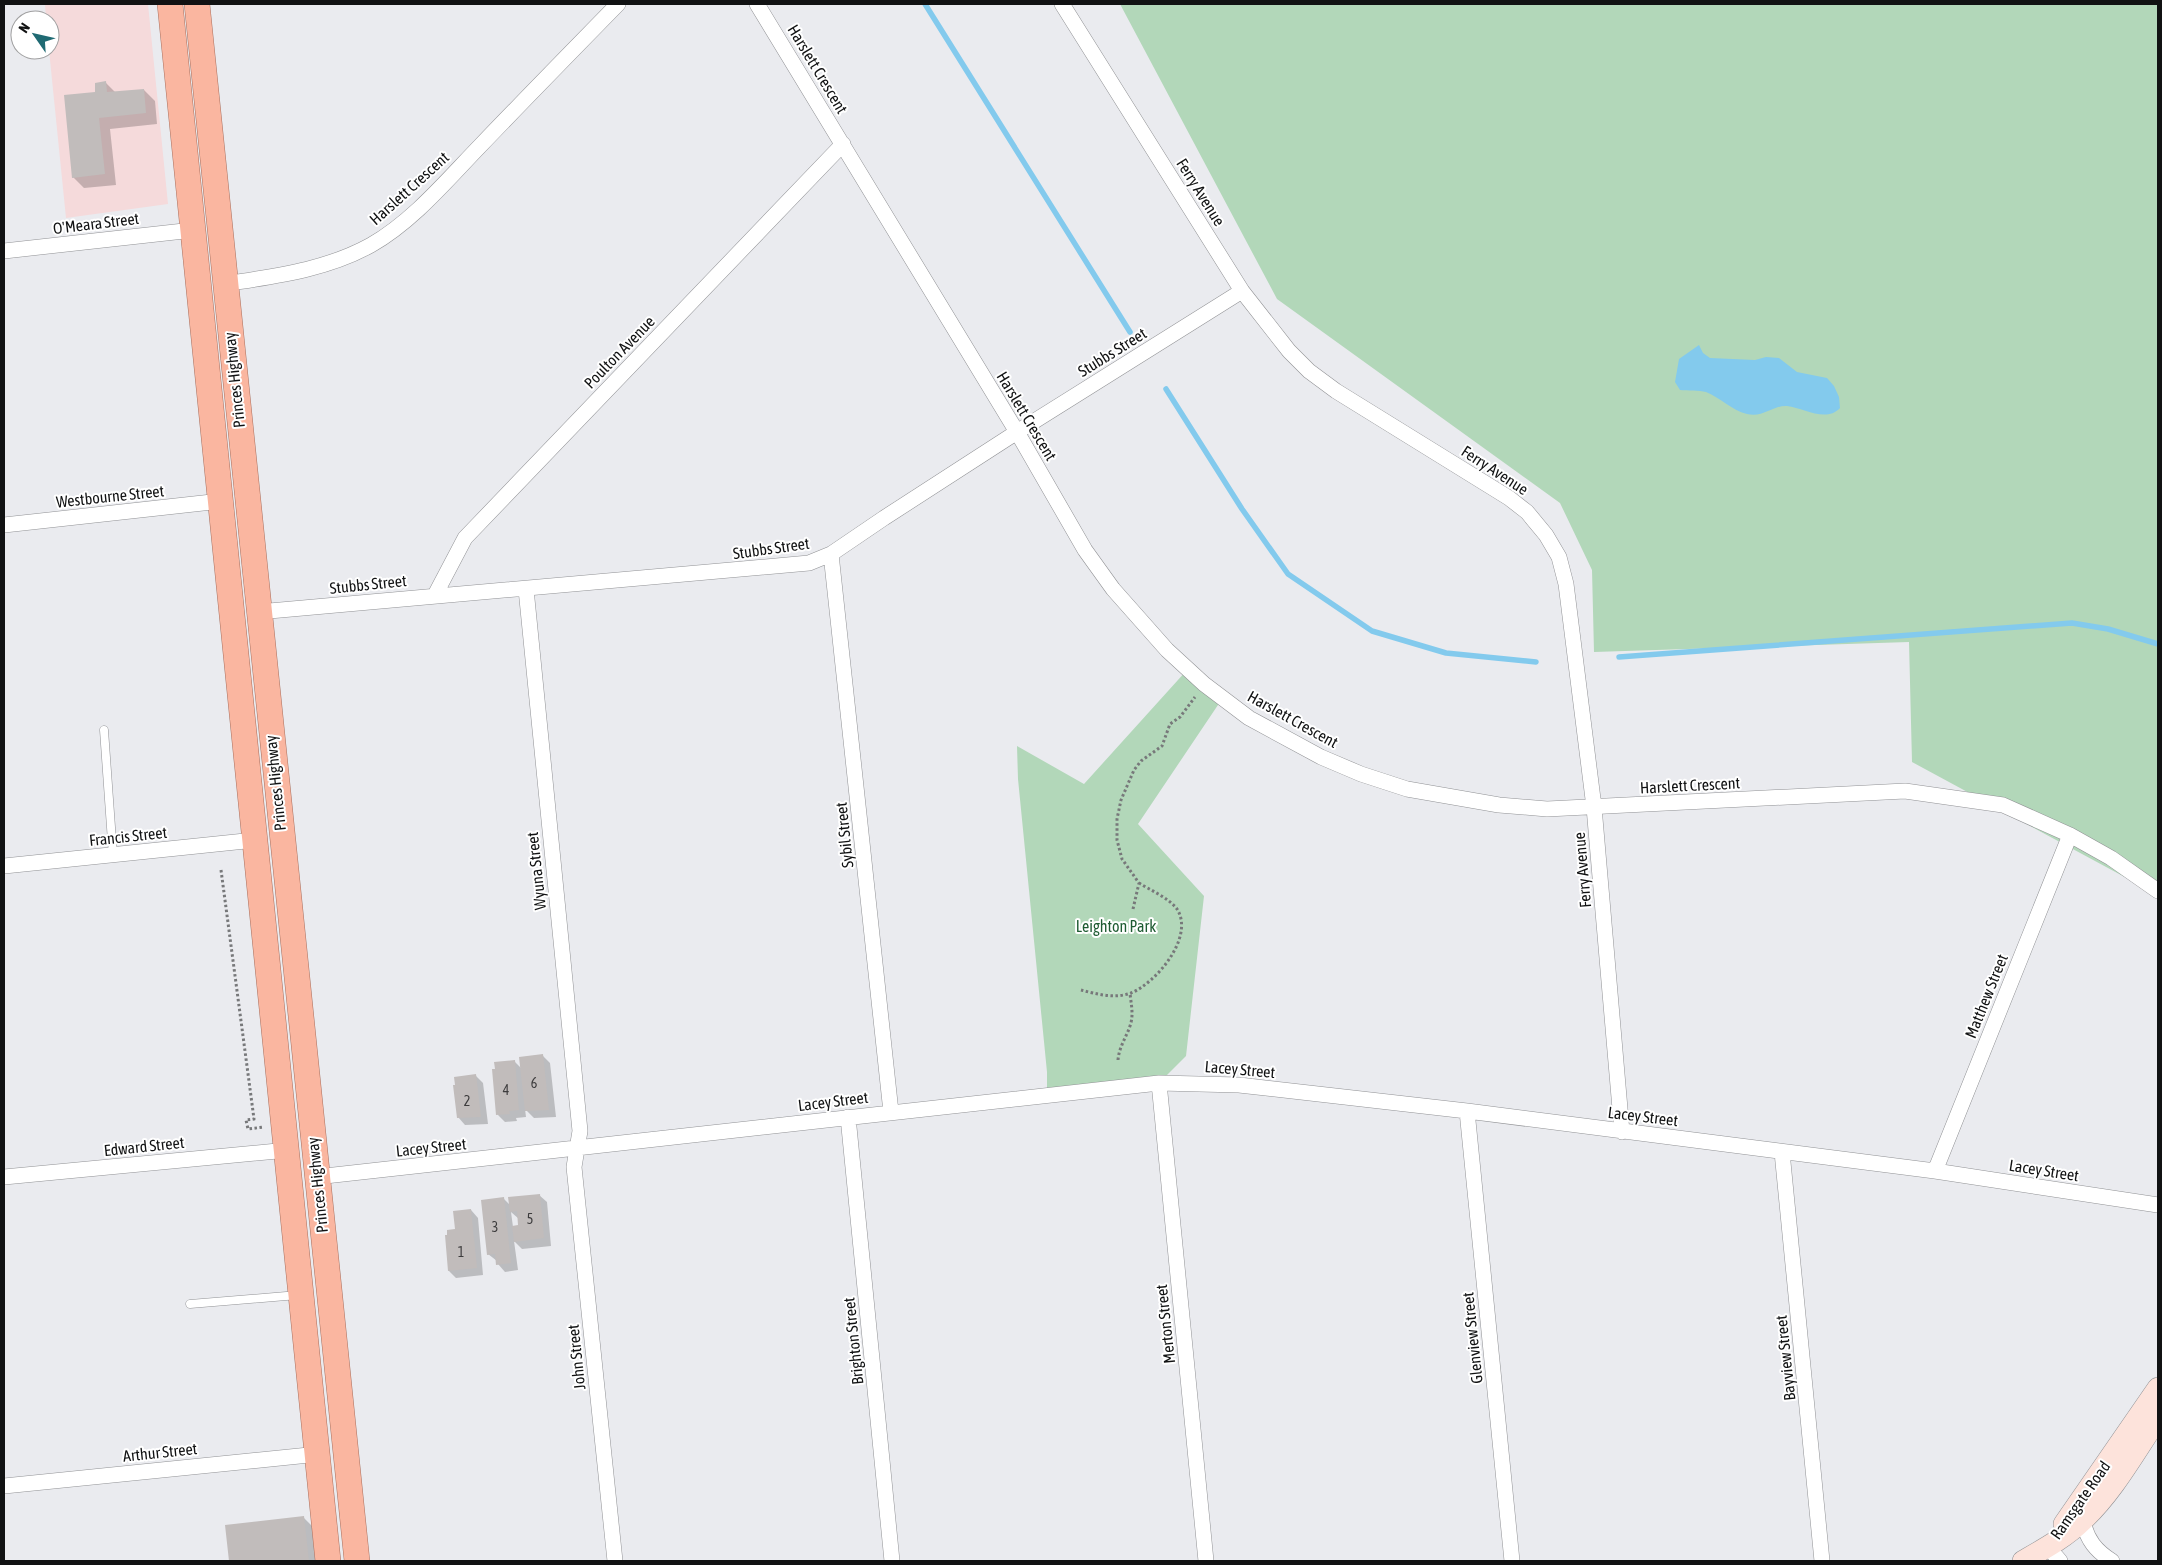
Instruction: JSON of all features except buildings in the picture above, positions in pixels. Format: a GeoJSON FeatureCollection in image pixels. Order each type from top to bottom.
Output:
{"type":"FeatureCollection","features":[{"type":"Feature","properties":{"kind":"highway","name":"Princes Highway"},"geometry":{"type":"LineString","coordinates":[[170,4],[319,1454],[328,1561]]}},
{"type":"Feature","properties":{"kind":"highway","name":"Princes Highway"},"geometry":{"type":"LineString","coordinates":[[197,4],[316,1177],[357,1561]]}},
{"type":"Feature","properties":{"kind":"main road","name":"Ramsgate Road"},"geometry":{"type":"LineString","coordinates":[[2054,1554],[2158,1388]]}},
{"type":"Feature","properties":{"kind":"main road","name":"Ramsgate Road"},"geometry":{"type":"LineString","coordinates":[[2054,1554],[2103,1498],[2158,1418]]}},
{"type":"Feature","properties":{"kind":"main road"},"geometry":{"type":"LineString","coordinates":[[2023,1561],[2054,1554]]}},
{"type":"Feature","properties":{"kind":"street","name":"Harslett Crescent"},"geometry":{"type":"LineString","coordinates":[[225,284],[299,271],[338,260],[371,244],[404,221],[437,191],[618,4]]}},
{"type":"Feature","properties":{"kind":"street","name":"Harslett Crescent"},"geometry":{"type":"LineString","coordinates":[[757,4],[1017,432],[1085,550],[1113,589],[1167,650],[1204,684],[1249,718],[1292,742],[1361,774],[1407,789],[1499,805],[1547,809],[1906,791],[2003,805],[2070,835],[2111,858],[2158,892]]}},
{"type":"Feature","properties":{"kind":"street","name":"Ferry Avenue"},"geometry":{"type":"LineString","coordinates":[[1062,4],[1242,291],[1289,351],[1309,371],[1336,391],[1509,498],[1527,512],[1546,535],[1559,557],[1566,584],[1594,807],[1622,1132]]}},
{"type":"Feature","properties":{"kind":"street","name":"Poulton Avenue"},"geometry":{"type":"LineString","coordinates":[[435,595],[464,538],[843,144]]}},
{"type":"Feature","properties":{"kind":"street","name":"O'Meara Street"},"geometry":{"type":"LineString","coordinates":[[4,252],[193,230]]}},
{"type":"Feature","properties":{"kind":"street","name":"Stubbs Street"},"geometry":{"type":"LineString","coordinates":[[258,612],[809,563],[831,554],[1017,432],[1242,291]]}},
{"type":"Feature","properties":{"kind":"street","name":"Westbourne Street"},"geometry":{"type":"LineString","coordinates":[[4,525],[221,501]]}},
{"type":"Feature","properties":{"kind":"street","name":"Sybil Street"},"geometry":{"type":"LineString","coordinates":[[831,554],[891,1112]]}},
{"type":"Feature","properties":{"kind":"street","name":"Wyuna Street"},"geometry":{"type":"LineString","coordinates":[[526,589],[580,1131],[578,1148]]}},
{"type":"Feature","properties":{"kind":"street","name":"Matthew Street"},"geometry":{"type":"LineString","coordinates":[[1935,1170],[2070,835]]}},
{"type":"Feature","properties":{"kind":"street","name":"Francis Street"},"geometry":{"type":"LineString","coordinates":[[4,866],[255,840]]}},
{"type":"Feature","properties":{"kind":"street","name":"Lacey Street"},"geometry":{"type":"LineString","coordinates":[[316,1177],[1159,1083],[1239,1086],[1467,1111],[1935,1170],[2158,1204]]}},
{"type":"Feature","properties":{"kind":"street","name":"Merton Street"},"geometry":{"type":"LineString","coordinates":[[1159,1083],[1206,1561]]}},
{"type":"Feature","properties":{"kind":"street","name":"Glenview Street"},"geometry":{"type":"LineString","coordinates":[[1467,1111],[1512,1561]]}},
{"type":"Feature","properties":{"kind":"street","name":"Brighton Street"},"geometry":{"type":"LineString","coordinates":[[848,1117],[892,1561]]}},
{"type":"Feature","properties":{"kind":"street","name":"John Street"},"geometry":{"type":"LineString","coordinates":[[578,1148],[574,1167],[616,1561]]}},
{"type":"Feature","properties":{"kind":"street","name":"Edward Street"},"geometry":{"type":"LineString","coordinates":[[4,1177],[288,1150]]}},
{"type":"Feature","properties":{"kind":"street","name":"Bayview Street"},"geometry":{"type":"LineString","coordinates":[[1782,1152],[1822,1561]]}},
{"type":"Feature","properties":{"kind":"street","name":"Arthur Street"},"geometry":{"type":"LineString","coordinates":[[4,1486],[319,1454]]}},
{"type":"Feature","properties":{"kind":"street"},"geometry":{"type":"LineString","coordinates":[[2083,1521],[2090,1542],[2099,1553],[2112,1561]]}},
{"type":"Feature","properties":{"kind":"lane"},"geometry":{"type":"LineString","coordinates":[[104,730],[113,855]]}},
{"type":"Feature","properties":{"kind":"lane"},"geometry":{"type":"LineString","coordinates":[[190,1304],[302,1295]]}},
{"type":"Feature","properties":{"kind":"path"},"geometry":{"type":"LineString","coordinates":[[1081,990],[1106,995],[1130,993],[1151,980],[1162,969],[1174,950],[1180,934],[1181,919],[1171,903],[1138,883],[1122,859],[1116,840],[1117,819],[1121,800],[1134,770],[1141,761],[1162,746],[1170,724],[1180,717],[1204,684]]}},
{"type":"Feature","properties":{"kind":"path"},"geometry":{"type":"LineString","coordinates":[[221,870],[254,1119],[246,1120],[248,1129],[266,1127]]}},
{"type":"Feature","properties":{"kind":"path"},"geometry":{"type":"LineString","coordinates":[[1133,909],[1138,883]]}},
{"type":"Feature","properties":{"kind":"path"},"geometry":{"type":"LineString","coordinates":[[1118,1060],[1118,1050],[1131,1024],[1130,993]]}},
{"type":"Feature","properties":{"kind":"shaded area"},"geometry":{"type":"Polygon","coordinates":[[[45,4],[148,4],[168,204],[66,218],[50,60],[60,60],[60,10],[45,10],[45,4]]]}},
{"type":"Feature","properties":{"kind":"green space"},"geometry":{"type":"Polygon","coordinates":[[[1120,4],[2158,4],[2158,895],[1912,762],[1909,642],[1594,652],[1592,570],[1560,503],[1277,299],[1120,4]]]}},
{"type":"Feature","properties":{"kind":"green space","name":"Leighton Park"},"geometry":{"type":"Polygon","coordinates":[[[1187,670],[1222,699],[1138,824],[1204,896],[1186,1056],[1159,1083],[1047,1096],[1047,1072],[1018,779],[1017,746],[1084,784],[1187,670]]]}},
{"type":"Feature","properties":{"kind":"water"},"geometry":{"type":"Polygon","coordinates":[[[1699,345],[1703,353],[1710,358],[1755,360],[1766,357],[1779,358],[1797,372],[1827,378],[1834,386],[1839,397],[1840,408],[1828,414],[1822,414],[1782,406],[1753,415],[1736,410],[1706,392],[1680,390],[1675,382],[1679,359],[1699,345]]]}},
{"type":"Feature","properties":{"kind":"waterway"},"geometry":{"type":"LineString","coordinates":[[925,4],[1130,332]]}},
{"type":"Feature","properties":{"kind":"waterway"},"geometry":{"type":"LineString","coordinates":[[1166,389],[1242,509],[1288,574],[1372,631],[1446,653],[1536,662]]}},
{"type":"Feature","properties":{"kind":"waterway"},"geometry":{"type":"LineString","coordinates":[[1619,657],[2072,623],[2108,629],[2158,644]]}}]}
